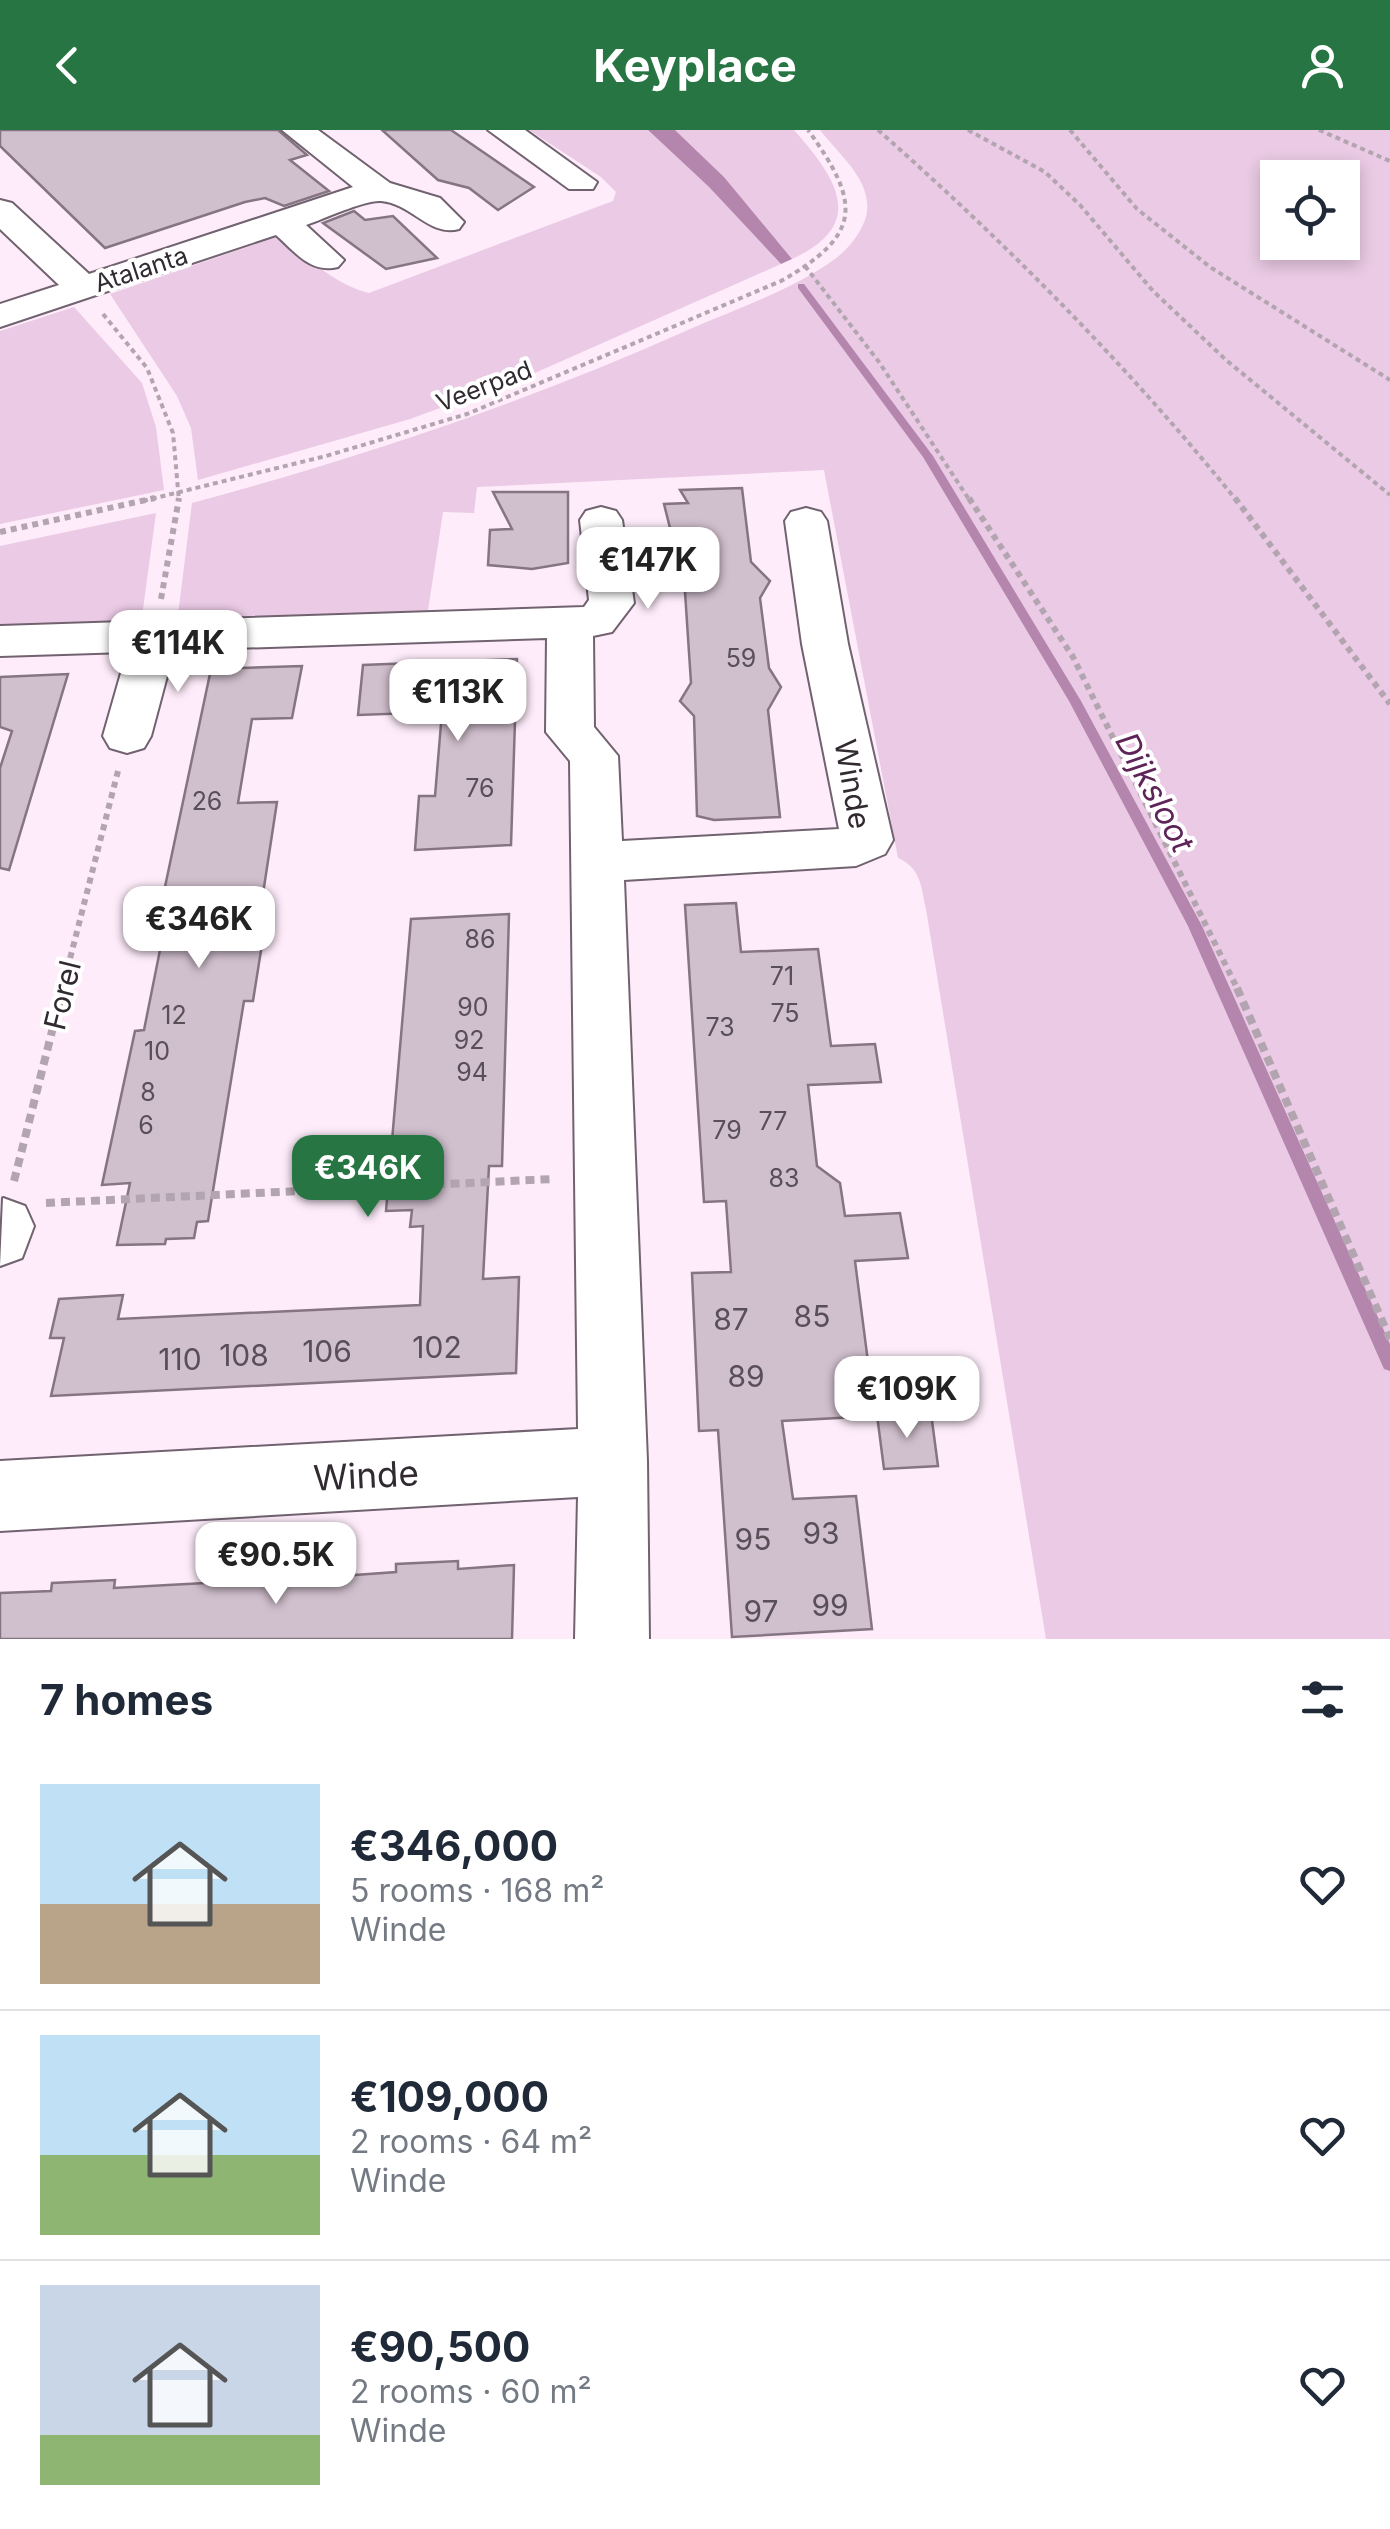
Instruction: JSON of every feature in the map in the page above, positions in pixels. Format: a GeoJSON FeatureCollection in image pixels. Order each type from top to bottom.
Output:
{"type":"FeatureCollection","features":[{"type":"Feature","properties":{"kind":"street"},"geometry":{"type":"LineString","coordinates":[[298,130],[378,190],[428,205],[447,222]]}},
{"type":"Feature","properties":{"kind":"street"},"geometry":{"type":"LineString","coordinates":[[504,130],[581,182]]}},
{"type":"Feature","properties":{"kind":"street","name":"Atalanta"},"geometry":{"type":"LineString","coordinates":[[0,316],[378,190]]}},
{"type":"Feature","properties":{"kind":"street"},"geometry":{"type":"LineString","coordinates":[[0,210],[83,288]]}},
{"type":"Feature","properties":{"kind":"street"},"geometry":{"type":"LineString","coordinates":[[282,223],[326,260]]}},
{"type":"Feature","properties":{"kind":"street"},"geometry":{"type":"LineString","coordinates":[[0,641],[596,621],[612,603],[600,520]]}},
{"type":"Feature","properties":{"kind":"street","name":"Winde"},"geometry":{"type":"LineString","coordinates":[[598,862],[856,847],[867,840],[825,644],[806,521]]}},
{"type":"Feature","properties":{"kind":"street"},"geometry":{"type":"LineString","coordinates":[[570,622],[570,732],[594,756],[613,1461],[612,1639]]}},
{"type":"Feature","properties":{"kind":"street"},"geometry":{"type":"LineString","coordinates":[[127,736],[155,635]]}},
{"type":"Feature","properties":{"kind":"street","name":"Winde"},"geometry":{"type":"LineString","coordinates":[[0,1496],[613,1461]]}},
{"type":"Feature","properties":{"kind":"path","name":"Veerpad"},"geometry":{"type":"LineString","coordinates":[[0,532],[180,493],[436,424],[612,356],[805,266],[833,242],[845,220],[847,202],[843,182],[808,130]]}},
{"type":"Feature","properties":{"kind":"path"},"geometry":{"type":"LineString","coordinates":[[878,130],[1016,258],[1148,399],[1257,528],[1390,704]]}},
{"type":"Feature","properties":{"kind":"path"},"geometry":{"type":"LineString","coordinates":[[968,130],[1045,172],[1080,206],[1153,291],[1226,360],[1390,495]]}},
{"type":"Feature","properties":{"kind":"path"},"geometry":{"type":"LineString","coordinates":[[1070,130],[1137,209],[1196,255],[1390,380]]}},
{"type":"Feature","properties":{"kind":"path"},"geometry":{"type":"LineString","coordinates":[[1319,130],[1390,161]]}},
{"type":"Feature","properties":{"kind":"path"},"geometry":{"type":"LineString","coordinates":[[805,266],[879,362],[1073,657],[1229,970],[1390,1338]]}},
{"type":"Feature","properties":{"kind":"path"},"geometry":{"type":"LineString","coordinates":[[83,288],[147,368],[173,434],[180,493],[155,635]]}},
{"type":"Feature","properties":{"kind":"path","name":"Forel"},"geometry":{"type":"LineString","coordinates":[[4,1223],[127,736]]}},
{"type":"Feature","properties":{"kind":"path"},"geometry":{"type":"LineString","coordinates":[[4,1223],[606,1177]]}},
{"type":"Feature","properties":{"kind":"shaded area"},"geometry":{"type":"Polygon","coordinates":[[[529,130],[648,130],[709,187],[781,264],[528,376],[410,419],[198,480],[191,428],[177,396],[110,294],[282,235],[333,277],[369,293],[613,201],[616,192],[601,177],[529,130]]]}},
{"type":"Feature","properties":{"kind":"shaded area"},"geometry":{"type":"Polygon","coordinates":[[[648,130],[675,130],[724,177],[792,259],[781,264],[709,187],[648,130]]]}},
{"type":"Feature","properties":{"kind":"shaded area"},"geometry":{"type":"Polygon","coordinates":[[[675,130],[794,130],[832,183],[838,200],[837,216],[830,231],[792,259],[724,177],[675,130]]]}},
{"type":"Feature","properties":{"kind":"shaded area"},"geometry":{"type":"Polygon","coordinates":[[[820,130],[1390,130],[1390,1639],[1046,1639],[926,909],[916,873],[898,858],[824,470],[477,487],[474,513],[443,512],[427,617],[177,623],[192,503],[319,467],[505,404],[627,356],[816,272],[847,248],[865,220],[866,194],[846,160],[820,130]]]}},
{"type":"Feature","properties":{"kind":"shaded area"},"geometry":{"type":"Polygon","coordinates":[[[74,307],[142,383],[156,427],[164,490],[0,524],[0,331],[74,307]]]}},
{"type":"Feature","properties":{"kind":"shaded area"},"geometry":{"type":"Polygon","coordinates":[[[156,513],[141,624],[0,629],[0,546],[156,513]]]}},
{"type":"Feature","properties":{"kind":"building"},"geometry":{"type":"Polygon","coordinates":[[[0,130],[278,130],[307,155],[290,160],[329,191],[284,206],[265,198],[245,202],[105,248],[0,146],[0,130]]]}},
{"type":"Feature","properties":{"kind":"building"},"geometry":{"type":"Polygon","coordinates":[[[382,130],[451,130],[534,187],[498,210],[469,188],[438,180],[382,130]]]}},
{"type":"Feature","properties":{"kind":"building"},"geometry":{"type":"Polygon","coordinates":[[[354,211],[365,220],[393,216],[437,258],[386,269],[323,223],[354,211]]]}},
{"type":"Feature","properties":{"kind":"building"},"geometry":{"type":"Polygon","coordinates":[[[742,488],[751,562],[770,581],[760,598],[769,668],[781,687],[768,710],[780,817],[714,820],[697,816],[694,716],[680,701],[691,683],[685,592],[657,544],[674,544],[664,504],[688,503],[680,490],[742,488]]]}},
{"type":"Feature","properties":{"kind":"building"},"geometry":{"type":"Polygon","coordinates":[[[493,492],[568,492],[568,563],[532,569],[488,565],[490,530],[512,529],[493,492]]]}},
{"type":"Feature","properties":{"kind":"building"},"geometry":{"type":"Polygon","coordinates":[[[517,659],[511,845],[415,850],[419,796],[435,796],[442,712],[358,715],[363,665],[517,659]]]}},
{"type":"Feature","properties":{"kind":"building"},"geometry":{"type":"Polygon","coordinates":[[[302,666],[292,718],[252,719],[238,803],[277,802],[259,920],[266,919],[253,1001],[244,1001],[208,1221],[197,1222],[194,1238],[166,1239],[165,1244],[117,1245],[130,1183],[102,1185],[135,1031],[144,1030],[170,900],[162,901],[211,669],[302,666]]]}},
{"type":"Feature","properties":{"kind":"building"},"geometry":{"type":"Polygon","coordinates":[[[68,674],[9,870],[0,868],[0,768],[12,731],[0,727],[0,677],[68,674]]]}},
{"type":"Feature","properties":{"kind":"building"},"geometry":{"type":"Polygon","coordinates":[[[736,903],[741,952],[818,949],[831,1046],[875,1044],[881,1082],[808,1085],[817,1166],[840,1183],[845,1216],[900,1213],[908,1258],[855,1261],[875,1416],[782,1421],[793,1499],[856,1496],[872,1629],[732,1637],[718,1430],[699,1431],[692,1273],[731,1272],[726,1201],[704,1202],[685,905],[736,903]]]}},
{"type":"Feature","properties":{"kind":"building"},"geometry":{"type":"Polygon","coordinates":[[[509,914],[502,1166],[489,1166],[483,1279],[519,1277],[516,1373],[51,1396],[64,1338],[50,1338],[59,1299],[123,1295],[118,1319],[420,1305],[423,1226],[410,1227],[412,1210],[386,1211],[411,919],[509,914]]]}},
{"type":"Feature","properties":{"kind":"building"},"geometry":{"type":"Polygon","coordinates":[[[931,1413],[938,1466],[884,1469],[877,1415],[931,1413]]]}},
{"type":"Feature","properties":{"kind":"building"},"geometry":{"type":"Polygon","coordinates":[[[458,1561],[458,1569],[514,1565],[512,1639],[0,1639],[0,1593],[51,1591],[52,1583],[115,1580],[114,1588],[224,1582],[225,1574],[287,1570],[287,1578],[341,1576],[396,1572],[396,1564],[458,1561]]]}},
{"type":"Feature","properties":{"kind":"waterway","name":"Dijksloot"},"geometry":{"type":"LineString","coordinates":[[801,286],[928,456],[1075,701],[1195,926],[1390,1363]]}}]}
